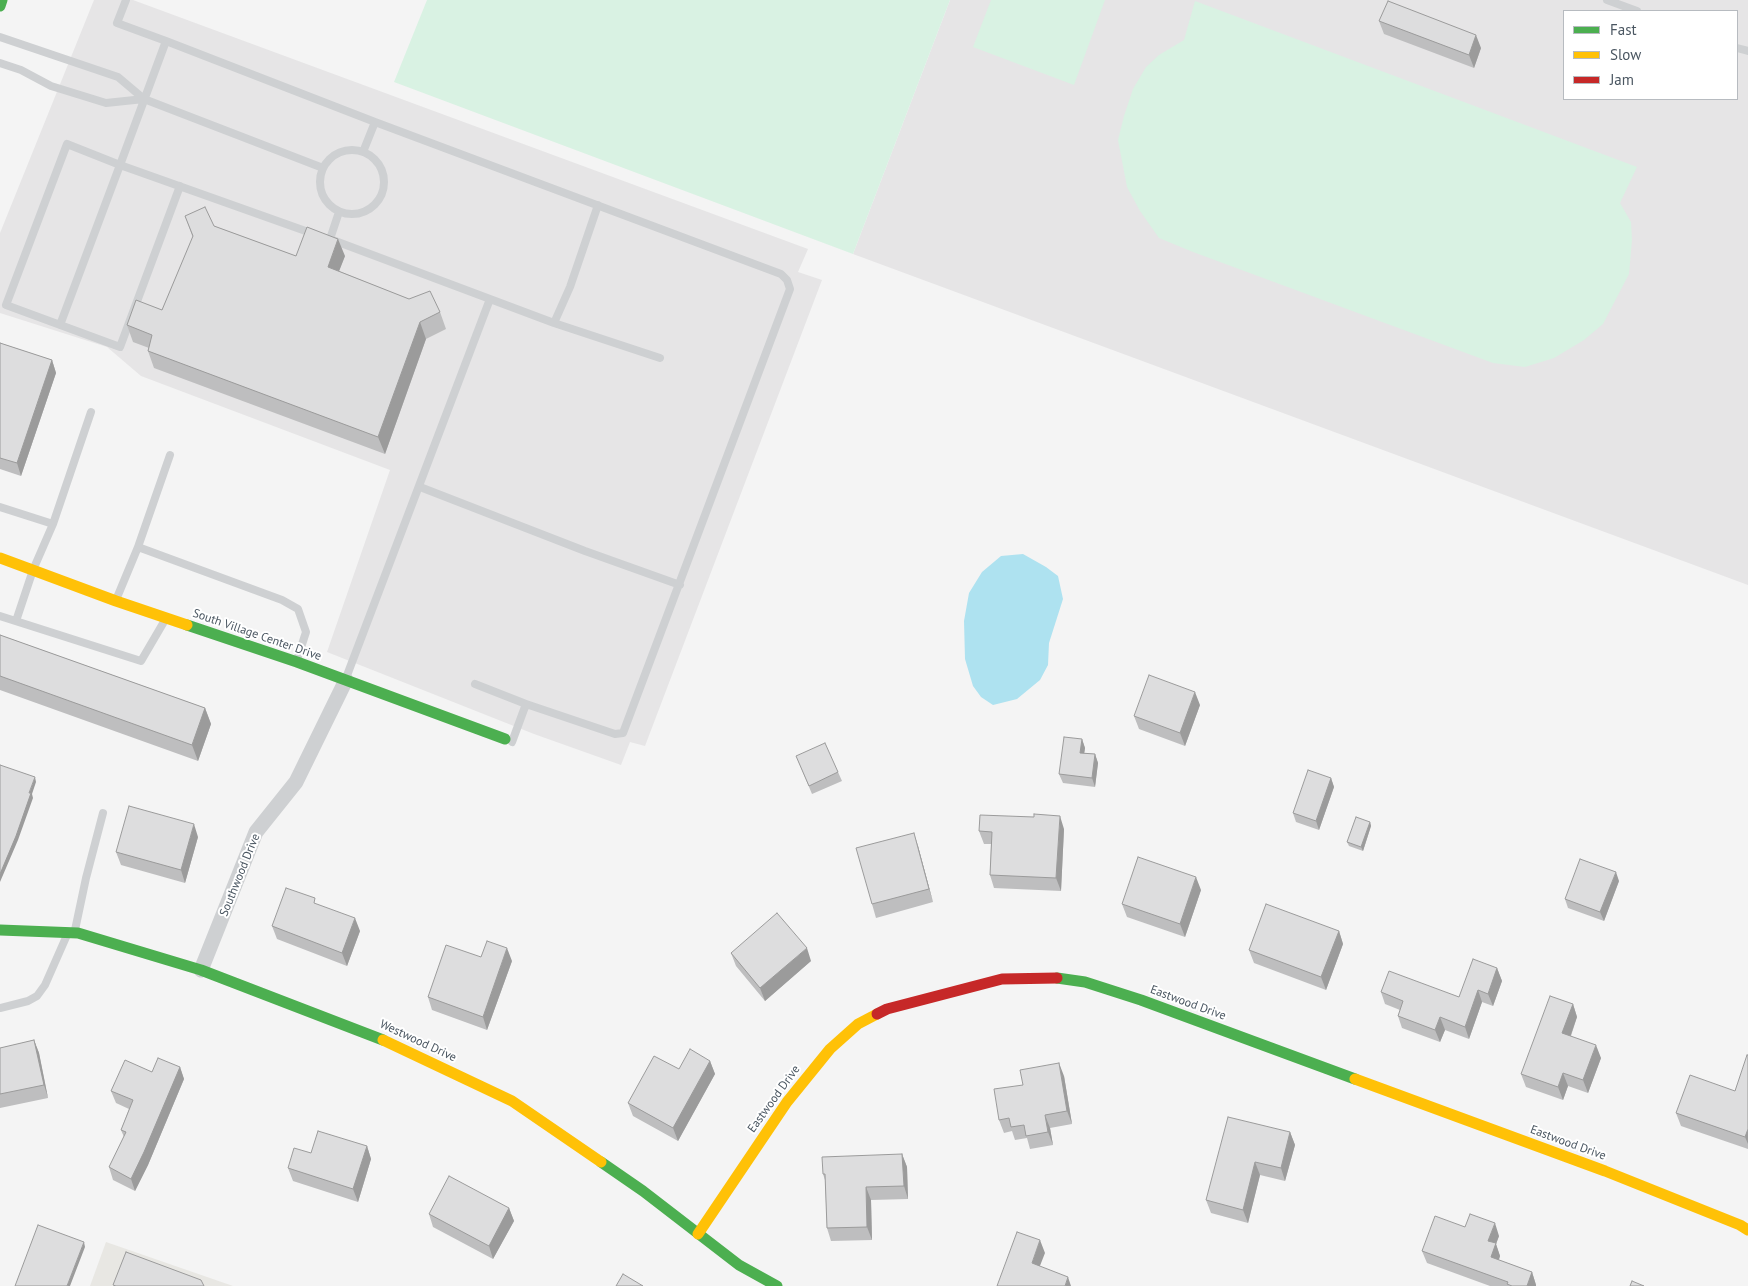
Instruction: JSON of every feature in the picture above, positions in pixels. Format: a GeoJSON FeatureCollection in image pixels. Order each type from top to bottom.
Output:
{"type":"FeatureCollection","features":[{"type":"Feature","properties":{"kind":"street"},"geometry":{"type":"LineString","coordinates":[[0,6],[2,0]]}},
{"type":"Feature","properties":{"kind":"street","name":"South Village Center Drive"},"geometry":{"type":"LineString","coordinates":[[0,558],[116,602],[296,662],[504,739]]}},
{"type":"Feature","properties":{"kind":"street","name":"Southwood Drive"},"geometry":{"type":"LineString","coordinates":[[201,970],[256,832],[296,782],[346,680]]}},
{"type":"Feature","properties":{"kind":"street","name":"Westwood Drive"},"geometry":{"type":"LineString","coordinates":[[0,930],[71,933],[201,970],[377,1037],[512,1101],[643,1191],[739,1265],[777,1286]]}},
{"type":"Feature","properties":{"kind":"street","name":"Eastwood Drive"},"geometry":{"type":"LineString","coordinates":[[698,1234],[787,1102],[830,1049],[858,1024],[887,1009],[1002,979],[1049,977],[1085,982],[1141,1000],[1605,1171],[1740,1225],[1748,1230]]}},
{"type":"Feature","properties":{"kind":"lane"},"geometry":{"type":"LineString","coordinates":[[126,0],[117,23],[781,274],[787,280],[790,289],[623,733],[616,734],[526,704],[475,684]]}},
{"type":"Feature","properties":{"kind":"lane"},"geometry":{"type":"LineString","coordinates":[[1607,0],[1619,2],[1634,10]]}},
{"type":"Feature","properties":{"kind":"lane"},"geometry":{"type":"LineString","coordinates":[[0,37],[118,77],[144,99],[323,168]]}},
{"type":"Feature","properties":{"kind":"lane"},"geometry":{"type":"LineString","coordinates":[[60,325],[166,41]]}},
{"type":"Feature","properties":{"kind":"lane"},"geometry":{"type":"LineString","coordinates":[[0,63],[21,70],[51,86],[106,103],[144,99]]}},
{"type":"Feature","properties":{"kind":"lane"},"geometry":{"type":"LineString","coordinates":[[363,152],[375,122]]}},
{"type":"Feature","properties":{"kind":"lane"},"geometry":{"type":"LineString","coordinates":[[180,186],[120,347],[3,305],[67,144],[330,239],[490,300],[660,358]]}},
{"type":"Feature","properties":{"kind":"lane"},"geometry":{"type":"LineString","coordinates":[[349,150],[363,152],[378,162],[383,172],[384,183],[382,193],[370,210],[360,214],[349,215],[339,212],[330,206],[320,188],[323,168],[329,159],[338,153],[349,150]]}},
{"type":"Feature","properties":{"kind":"lane"},"geometry":{"type":"LineString","coordinates":[[554,323],[570,287],[598,205]]}},
{"type":"Feature","properties":{"kind":"lane"},"geometry":{"type":"LineString","coordinates":[[330,239],[339,212]]}},
{"type":"Feature","properties":{"kind":"lane"},"geometry":{"type":"LineString","coordinates":[[346,680],[490,300]]}},
{"type":"Feature","properties":{"kind":"lane"},"geometry":{"type":"LineString","coordinates":[[16,621],[32,570],[53,524],[92,412]]}},
{"type":"Feature","properties":{"kind":"lane"},"geometry":{"type":"LineString","coordinates":[[116,602],[138,547],[170,455]]}},
{"type":"Feature","properties":{"kind":"lane"},"geometry":{"type":"LineString","coordinates":[[420,487],[680,585]]}},
{"type":"Feature","properties":{"kind":"lane"},"geometry":{"type":"LineString","coordinates":[[0,506],[53,524]]}},
{"type":"Feature","properties":{"kind":"lane"},"geometry":{"type":"LineString","coordinates":[[138,547],[282,600],[298,610],[306,632],[296,662]]}},
{"type":"Feature","properties":{"kind":"lane"},"geometry":{"type":"LineString","coordinates":[[0,616],[141,661],[166,618]]}},
{"type":"Feature","properties":{"kind":"lane"},"geometry":{"type":"LineString","coordinates":[[504,739],[512,742],[526,704]]}},
{"type":"Feature","properties":{"kind":"lane"},"geometry":{"type":"LineString","coordinates":[[0,1008],[28,1001],[37,996],[45,985],[71,933],[103,813]]}},
{"type":"Feature","properties":{"kind":"shaded area"},"geometry":{"type":"Polygon","coordinates":[[[94,0],[133,0],[808,249],[798,272],[822,280],[645,746],[630,742],[621,765],[534,734],[327,652],[390,470],[141,376],[107,347],[0,313],[0,233],[94,0]]]}},
{"type":"Feature","properties":{"kind":"shaded area"},"geometry":{"type":"Polygon","coordinates":[[[950,0],[1748,0],[1748,585],[853,254],[950,0]]]}},
{"type":"Feature","properties":{"kind":"shaded area"},"geometry":{"type":"Polygon","coordinates":[[[106,1242],[233,1286],[90,1286],[106,1242]]]}},
{"type":"Feature","properties":{"kind":"green space"},"geometry":{"type":"Polygon","coordinates":[[[427,0],[950,0],[853,254],[394,82],[427,0]]]}},
{"type":"Feature","properties":{"kind":"green space"},"geometry":{"type":"Polygon","coordinates":[[[991,0],[1105,0],[1074,85],[973,47],[991,0]]]}},
{"type":"Feature","properties":{"kind":"green space"},"geometry":{"type":"Polygon","coordinates":[[[1195,1],[1637,167],[1620,203],[1631,222],[1632,240],[1629,274],[1603,324],[1584,340],[1554,358],[1525,367],[1493,363],[1159,238],[1140,211],[1127,187],[1118,140],[1133,89],[1146,67],[1159,55],[1184,40],[1195,1]]]}},
{"type":"Feature","properties":{"kind":"water"},"geometry":{"type":"Polygon","coordinates":[[[1023,554],[1058,576],[1063,599],[1049,643],[1048,665],[1040,680],[1017,699],[993,705],[981,697],[973,686],[965,659],[964,621],[969,593],[982,572],[1001,556],[1023,554]]]}},
{"type":"Feature","properties":{"kind":"building"},"geometry":{"type":"Polygon","coordinates":[[[1388,1],[1476,35],[1469,55],[1379,21],[1388,1]]]}},
{"type":"Feature","properties":{"kind":"building"},"geometry":{"type":"Polygon","coordinates":[[[205,207],[214,226],[296,256],[307,227],[338,239],[328,267],[409,299],[430,291],[440,312],[420,322],[378,437],[148,351],[152,335],[127,325],[136,300],[162,310],[193,236],[185,216],[205,207]]]}},
{"type":"Feature","properties":{"kind":"building"},"geometry":{"type":"Polygon","coordinates":[[[0,343],[52,360],[17,463],[0,458],[0,343]]]}},
{"type":"Feature","properties":{"kind":"building"},"geometry":{"type":"Polygon","coordinates":[[[0,635],[205,708],[192,745],[0,676],[0,635]]]}},
{"type":"Feature","properties":{"kind":"building"},"geometry":{"type":"Polygon","coordinates":[[[1149,675],[1195,692],[1180,733],[1134,716],[1149,675]]]}},
{"type":"Feature","properties":{"kind":"building"},"geometry":{"type":"Polygon","coordinates":[[[1064,737],[1082,739],[1080,753],[1095,754],[1092,778],[1059,774],[1064,737]]]}},
{"type":"Feature","properties":{"kind":"building"},"geometry":{"type":"Polygon","coordinates":[[[825,743],[838,772],[809,786],[796,756],[825,743]]]}},
{"type":"Feature","properties":{"kind":"building"},"geometry":{"type":"Polygon","coordinates":[[[0,765],[35,777],[16,836],[0,874],[0,765]]]}},
{"type":"Feature","properties":{"kind":"building"},"geometry":{"type":"Polygon","coordinates":[[[1308,770],[1331,778],[1316,821],[1293,813],[1308,770]]]}},
{"type":"Feature","properties":{"kind":"building"},"geometry":{"type":"Polygon","coordinates":[[[129,806],[194,824],[181,870],[116,852],[129,806]]]}},
{"type":"Feature","properties":{"kind":"building"},"geometry":{"type":"Polygon","coordinates":[[[1034,814],[1060,816],[1056,878],[990,875],[992,832],[979,831],[980,815],[1034,817],[1034,814]]]}},
{"type":"Feature","properties":{"kind":"building"},"geometry":{"type":"Polygon","coordinates":[[[1356,817],[1370,822],[1361,847],[1347,842],[1356,817]]]}},
{"type":"Feature","properties":{"kind":"building"},"geometry":{"type":"Polygon","coordinates":[[[914,833],[929,889],[872,904],[856,848],[914,833]]]}},
{"type":"Feature","properties":{"kind":"building"},"geometry":{"type":"Polygon","coordinates":[[[1138,857],[1196,877],[1180,924],[1122,904],[1138,857]]]}},
{"type":"Feature","properties":{"kind":"building"},"geometry":{"type":"Polygon","coordinates":[[[1580,859],[1616,872],[1600,912],[1565,899],[1580,859]]]}},
{"type":"Feature","properties":{"kind":"building"},"geometry":{"type":"Polygon","coordinates":[[[286,888],[315,898],[314,903],[355,918],[342,953],[272,926],[286,888]]]}},
{"type":"Feature","properties":{"kind":"building"},"geometry":{"type":"Polygon","coordinates":[[[1266,904],[1339,931],[1321,977],[1249,950],[1266,904]]]}},
{"type":"Feature","properties":{"kind":"building"},"geometry":{"type":"Polygon","coordinates":[[[777,913],[807,948],[760,988],[731,953],[777,913]]]}},
{"type":"Feature","properties":{"kind":"building"},"geometry":{"type":"Polygon","coordinates":[[[487,941],[507,948],[483,1017],[428,997],[446,945],[481,957],[487,941]]]}},
{"type":"Feature","properties":{"kind":"building"},"geometry":{"type":"Polygon","coordinates":[[[1473,959],[1497,968],[1488,994],[1478,990],[1465,1027],[1440,1017],[1435,1030],[1398,1016],[1403,1001],[1381,992],[1389,971],[1459,997],[1473,959]]]}},
{"type":"Feature","properties":{"kind":"building"},"geometry":{"type":"Polygon","coordinates":[[[1550,996],[1573,1004],[1562,1033],[1596,1045],[1583,1080],[1563,1073],[1558,1087],[1521,1074],[1550,996]]]}},
{"type":"Feature","properties":{"kind":"building"},"geometry":{"type":"Polygon","coordinates":[[[34,1040],[44,1085],[0,1094],[0,1048],[34,1040]]]}},
{"type":"Feature","properties":{"kind":"building"},"geometry":{"type":"Polygon","coordinates":[[[690,1049],[710,1061],[673,1128],[628,1103],[654,1056],[679,1069],[690,1049]]]}},
{"type":"Feature","properties":{"kind":"building"},"geometry":{"type":"Polygon","coordinates":[[[1747,1055],[1748,1129],[1745,1137],[1676,1113],[1690,1075],[1735,1091],[1747,1055]]]}},
{"type":"Feature","properties":{"kind":"building"},"geometry":{"type":"Polygon","coordinates":[[[158,1058],[180,1067],[131,1179],[109,1167],[126,1132],[121,1130],[133,1100],[111,1091],[125,1060],[152,1072],[158,1058]]]}},
{"type":"Feature","properties":{"kind":"building"},"geometry":{"type":"Polygon","coordinates":[[[1059,1063],[1067,1111],[1045,1115],[1048,1132],[1026,1136],[1024,1125],[1011,1127],[1009,1118],[999,1120],[994,1089],[1023,1085],[1020,1070],[1059,1063]]]}},
{"type":"Feature","properties":{"kind":"building"},"geometry":{"type":"Polygon","coordinates":[[[1228,1117],[1290,1132],[1281,1168],[1255,1162],[1243,1210],[1206,1200],[1228,1117]]]}},
{"type":"Feature","properties":{"kind":"building"},"geometry":{"type":"Polygon","coordinates":[[[318,1131],[367,1146],[353,1189],[288,1168],[294,1148],[311,1153],[318,1131]]]}},
{"type":"Feature","properties":{"kind":"building"},"geometry":{"type":"Polygon","coordinates":[[[902,1154],[904,1186],[866,1187],[867,1227],[827,1228],[825,1174],[823,1174],[822,1157],[902,1154]]]}},
{"type":"Feature","properties":{"kind":"building"},"geometry":{"type":"Polygon","coordinates":[[[449,1176],[509,1208],[489,1246],[429,1214],[449,1176]]]}},
{"type":"Feature","properties":{"kind":"building"},"geometry":{"type":"Polygon","coordinates":[[[1470,1214],[1495,1223],[1488,1241],[1496,1243],[1491,1257],[1532,1272],[1527,1286],[1512,1286],[1507,1284],[1508,1282],[1422,1251],[1435,1216],[1465,1227],[1470,1214]]]}},
{"type":"Feature","properties":{"kind":"building"},"geometry":{"type":"Polygon","coordinates":[[[38,1225],[84,1242],[67,1286],[15,1286],[38,1225]]]}},
{"type":"Feature","properties":{"kind":"building"},"geometry":{"type":"Polygon","coordinates":[[[1017,1232],[1040,1240],[1032,1263],[1068,1277],[1065,1286],[997,1286],[1017,1232]]]}},
{"type":"Feature","properties":{"kind":"building"},"geometry":{"type":"Polygon","coordinates":[[[126,1252],[201,1280],[204,1286],[113,1285],[126,1252]]]}},
{"type":"Feature","properties":{"kind":"building"},"geometry":{"type":"Polygon","coordinates":[[[623,1274],[643,1286],[616,1286],[623,1274]]]}},
{"type":"Feature","properties":{"kind":"building"},"geometry":{"type":"Polygon","coordinates":[[[1632,1281],[1644,1286],[1630,1286],[1632,1281]]]}},
{"type":"Feature","properties":{"kind":"traffic: fast"},"geometry":{"type":"LineString","coordinates":[[0,6],[2,0]]}},
{"type":"Feature","properties":{"kind":"traffic: fast"},"geometry":{"type":"LineString","coordinates":[[187,625],[297,662],[505,739]]}},
{"type":"Feature","properties":{"kind":"traffic: fast"},"geometry":{"type":"LineString","coordinates":[[0,930],[78,933],[201,970],[383,1040]]}},
{"type":"Feature","properties":{"kind":"traffic: fast"},"geometry":{"type":"LineString","coordinates":[[1057,978],[1085,982],[1141,1000],[1355,1079]]}},
{"type":"Feature","properties":{"kind":"traffic: fast"},"geometry":{"type":"LineString","coordinates":[[601,1162],[643,1191],[739,1265],[777,1286]]}},
{"type":"Feature","properties":{"kind":"traffic: slow"},"geometry":{"type":"LineString","coordinates":[[0,558],[187,625]]}},
{"type":"Feature","properties":{"kind":"traffic: slow"},"geometry":{"type":"LineString","coordinates":[[698,1234],[787,1102],[830,1049],[858,1024],[877,1014]]}},
{"type":"Feature","properties":{"kind":"traffic: slow"},"geometry":{"type":"LineString","coordinates":[[383,1040],[512,1101],[601,1162]]}},
{"type":"Feature","properties":{"kind":"traffic: slow"},"geometry":{"type":"LineString","coordinates":[[1355,1079],[1605,1171],[1740,1225],[1748,1230]]}},
{"type":"Feature","properties":{"kind":"traffic: jam"},"geometry":{"type":"LineString","coordinates":[[877,1014],[887,1009],[1002,979],[1057,978]]}}]}
